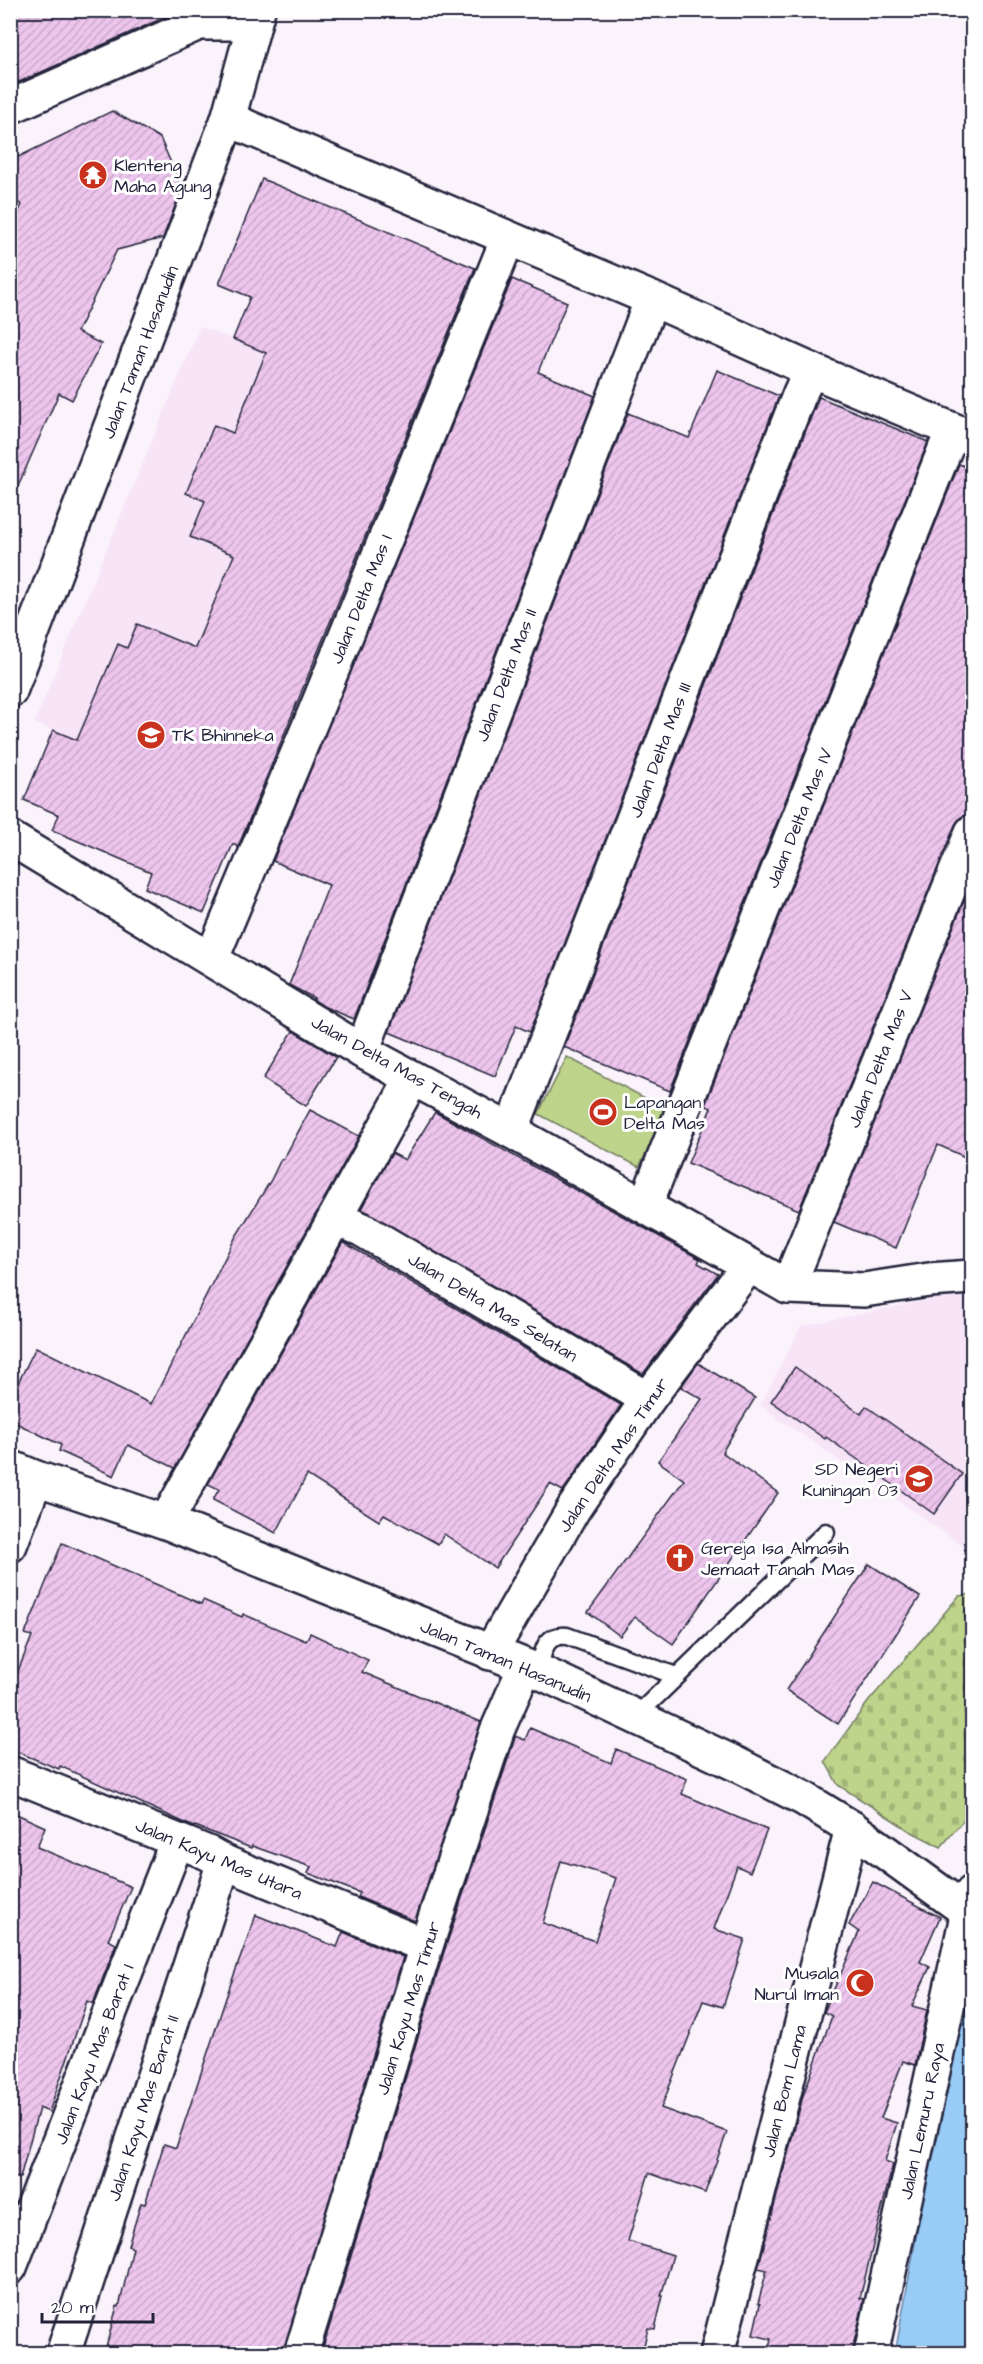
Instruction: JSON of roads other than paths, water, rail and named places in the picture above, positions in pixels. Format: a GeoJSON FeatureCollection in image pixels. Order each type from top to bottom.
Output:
{"type":"FeatureCollection","features":[{"type":"Feature","properties":{"kind":"street"},"geometry":{"type":"LineString","coordinates":[[10,108],[200,23],[256,17]]}},
{"type":"Feature","properties":{"kind":"street","name":"Jalan Taman Hasanudin"},"geometry":{"type":"LineString","coordinates":[[10,691],[228,120],[256,17]]}},
{"type":"Feature","properties":{"kind":"street"},"geometry":{"type":"LineString","coordinates":[[228,120],[652,299],[963,435]]}},
{"type":"Feature","properties":{"kind":"street","name":"Jalan Delta Mas I"},"geometry":{"type":"LineString","coordinates":[[212,958],[508,238]]}},
{"type":"Feature","properties":{"kind":"street","name":"Jalan Delta Mas II"},"geometry":{"type":"LineString","coordinates":[[362,1051],[652,299]]}},
{"type":"Feature","properties":{"kind":"street","name":"Jalan Delta Mas III"},"geometry":{"type":"LineString","coordinates":[[511,1131],[791,415],[811,370]]}},
{"type":"Feature","properties":{"kind":"street","name":"Jalan Delta Mas IV"},"geometry":{"type":"LineString","coordinates":[[645,1206],[945,449],[963,435]]}},
{"type":"Feature","properties":{"kind":"street","name":"Jalan Delta Mas V"},"geometry":{"type":"LineString","coordinates":[[788,1287],[972,831]]}},
{"type":"Feature","properties":{"kind":"street","name":"Jalan Delta Mas Tengah"},"geometry":{"type":"LineString","coordinates":[[10,838],[212,958],[362,1051],[511,1131],[788,1287]]}},
{"type":"Feature","properties":{"kind":"street"},"geometry":{"type":"LineString","coordinates":[[166,1522],[412,1079]]}},
{"type":"Feature","properties":{"kind":"street","name":"Jalan Delta Mas Selatan"},"geometry":{"type":"LineString","coordinates":[[336,1219],[361,1229],[648,1399]]}},
{"type":"Feature","properties":{"kind":"street","name":"Jalan Delta Mas Timur"},"geometry":{"type":"LineString","coordinates":[[490,1653],[574,1508],[648,1399],[749,1265]]}},
{"type":"Feature","properties":{"kind":"street"},"geometry":{"type":"LineString","coordinates":[[788,1287],[864,1290],[929,1280],[972,1277]]}},
{"type":"Feature","properties":{"kind":"street"},"geometry":{"type":"LineString","coordinates":[[10,1545],[23,1473]]}},
{"type":"Feature","properties":{"kind":"street","name":"Jalan Taman Hasanudin"},"geometry":{"type":"LineString","coordinates":[[23,1473],[166,1522],[531,1669],[736,1764],[803,1798],[971,1905]]}},
{"type":"Feature","properties":{"kind":"street","name":"Jalan Kayu Mas Timur"},"geometry":{"type":"LineString","coordinates":[[301,2354],[426,1946],[498,1731],[531,1669]]}},
{"type":"Feature","properties":{"kind":"street","name":"Jalan Kayu Mas Utara"},"geometry":{"type":"LineString","coordinates":[[10,1773],[426,1946]]}},
{"type":"Feature","properties":{"kind":"street","name":"Jalan Bom Lama"},"geometry":{"type":"LineString","coordinates":[[717,2354],[852,1828]]}},
{"type":"Feature","properties":{"kind":"street","name":"Jalan Kayu Mas Barat I"},"geometry":{"type":"LineString","coordinates":[[10,2267],[177,1841]]}},
{"type":"Feature","properties":{"kind":"street","name":"Jalan Kayu Mas Barat II"},"geometry":{"type":"LineString","coordinates":[[63,2354],[224,1862]]}},
{"type":"Feature","properties":{"kind":"street","name":"Jalan Lemuru Raya"},"geometry":{"type":"LineString","coordinates":[[871,2354],[971,1905]]}},
{"type":"Feature","properties":{"kind":"lane"},"geometry":{"type":"LineString","coordinates":[[635,1717],[826,1533]]}},
{"type":"Feature","properties":{"kind":"lane"},"geometry":{"type":"LineString","coordinates":[[531,1669],[547,1642],[557,1635],[567,1636],[676,1676]]}},
{"type":"Feature","properties":{"kind":"water"},"geometry":{"type":"Polygon","coordinates":[[[968,1951],[972,1951],[972,2353],[895,2354],[968,1951]]]}},
{"type":"Feature","properties":{"kind":"place","name":"Klenteng Maha Agung"},"geometry":{"type":"Point","coordinates":[93,175]}},
{"type":"Feature","properties":{"kind":"place","name":"TK Bhinneka"},"geometry":{"type":"Point","coordinates":[151,735]}},
{"type":"Feature","properties":{"kind":"place","name":"Lapangan Delta Mas"},"geometry":{"type":"Point","coordinates":[603,1112]}},
{"type":"Feature","properties":{"kind":"place","name":"SD Negeri Kuningan 03"},"geometry":{"type":"Point","coordinates":[919,1479]}},
{"type":"Feature","properties":{"kind":"place","name":"Gereja Isa Almasih Jemaat Tanah Mas"},"geometry":{"type":"Point","coordinates":[680,1558]}},
{"type":"Feature","properties":{"kind":"place","name":"Musala Nurul Iman"},"geometry":{"type":"Point","coordinates":[860,1983]}}]}
